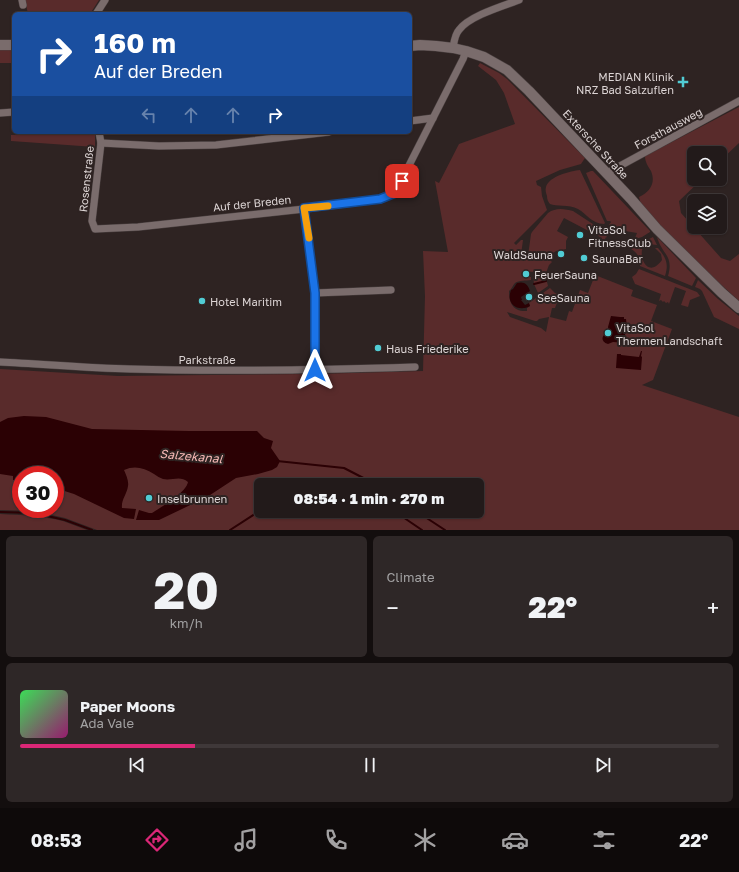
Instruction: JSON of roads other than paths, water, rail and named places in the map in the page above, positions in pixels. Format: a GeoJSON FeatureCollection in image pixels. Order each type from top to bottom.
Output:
{"type":"FeatureCollection","features":[{"type":"Feature","properties":{"kind":"main road"},"geometry":{"type":"LineString","coordinates":[[0,45],[12,45]]}},
{"type":"Feature","properties":{"kind":"main road","name":"Extersche Straße"},"geometry":{"type":"LineString","coordinates":[[412,46],[453,48],[466,51],[484,57],[507,70],[607,173],[658,229],[739,308]]}},
{"type":"Feature","properties":{"kind":"street"},"geometry":{"type":"LineString","coordinates":[[97,12],[105,0]]}},
{"type":"Feature","properties":{"kind":"street"},"geometry":{"type":"LineString","coordinates":[[453,48],[457,32],[466,23],[490,11],[519,0]]}},
{"type":"Feature","properties":{"kind":"street","name":"Auf der Breden"},"geometry":{"type":"LineString","coordinates":[[95,229],[138,227],[380,199],[395,193],[466,51]]}},
{"type":"Feature","properties":{"kind":"street","name":"Forsthausweg"},"geometry":{"type":"LineString","coordinates":[[607,173],[739,101]]}},
{"type":"Feature","properties":{"kind":"street"},"geometry":{"type":"LineString","coordinates":[[0,113],[12,112]]}},
{"type":"Feature","properties":{"kind":"street"},"geometry":{"type":"LineString","coordinates":[[412,121],[433,118]]}},
{"type":"Feature","properties":{"kind":"street","name":"Rosenstraße"},"geometry":{"type":"LineString","coordinates":[[95,229],[92,221],[101,143],[99,134]]}},
{"type":"Feature","properties":{"kind":"street"},"geometry":{"type":"LineString","coordinates":[[101,143],[159,146],[216,145],[312,134]]}},
{"type":"Feature","properties":{"kind":"street"},"geometry":{"type":"LineString","coordinates":[[304,208],[315,293],[315,370]]}},
{"type":"Feature","properties":{"kind":"street"},"geometry":{"type":"LineString","coordinates":[[315,293],[391,290]]}},
{"type":"Feature","properties":{"kind":"street","name":"Parkstraße"},"geometry":{"type":"LineString","coordinates":[[0,362],[129,369],[315,370],[415,367]]}},
{"type":"Feature","properties":{"kind":"water"},"geometry":{"type":"Polygon","coordinates":[[[517,283],[524,283],[528,287],[530,291],[521,297],[521,300],[525,305],[529,303],[530,306],[518,308],[511,303],[510,292],[517,283]]]}},
{"type":"Feature","properties":{"kind":"water"},"geometry":{"type":"Polygon","coordinates":[[[611,316],[624,317],[624,319],[626,319],[627,328],[624,338],[626,339],[626,343],[613,342],[608,344],[604,342],[602,338],[604,334],[609,332],[608,327],[611,316]]]}},
{"type":"Feature","properties":{"kind":"water"},"geometry":{"type":"Polygon","coordinates":[[[641,351],[641,370],[616,368],[617,354],[639,357],[641,351]]]}},
{"type":"Feature","properties":{"kind":"water"},"geometry":{"type":"Polygon","coordinates":[[[24,416],[46,417],[92,429],[257,431],[264,438],[273,441],[271,448],[280,461],[277,467],[272,470],[236,478],[207,497],[159,520],[136,520],[139,510],[152,513],[183,491],[188,482],[182,479],[163,479],[147,470],[139,468],[128,468],[124,470],[128,484],[122,502],[122,508],[136,509],[134,519],[124,518],[74,494],[64,491],[64,466],[12,466],[12,476],[0,474],[0,422],[8,418],[24,416]]]}},
{"type":"Feature","properties":{"kind":"waterway"},"geometry":{"type":"LineString","coordinates":[[534,284],[546,281]]}},
{"type":"Feature","properties":{"kind":"waterway","name":"Salzekanal"},"geometry":{"type":"LineString","coordinates":[[277,461],[344,468],[363,478]]}},
{"type":"Feature","properties":{"kind":"waterway"},"geometry":{"type":"LineString","coordinates":[[0,512],[34,513],[65,520],[92,530]]}},
{"type":"Feature","properties":{"kind":"waterway"},"geometry":{"type":"LineString","coordinates":[[230,530],[254,515]]}},
{"type":"Feature","properties":{"kind":"waterway"},"geometry":{"type":"LineString","coordinates":[[404,518],[422,530]]}},
{"type":"Feature","properties":{"kind":"waterway","name":"Salzekanal"},"geometry":{"type":"LineString","coordinates":[[427,518],[445,530]]}},
{"type":"Feature","properties":{"kind":"place","name":"MEDIAN Klinik NRZ Bad Salzuflen"},"geometry":{"type":"Point","coordinates":[683,82]}},
{"type":"Feature","properties":{"kind":"place","name":"VitaSol FitnessClub"},"geometry":{"type":"Point","coordinates":[580,235]}},
{"type":"Feature","properties":{"kind":"place","name":"WaldSauna"},"geometry":{"type":"Point","coordinates":[561,254]}},
{"type":"Feature","properties":{"kind":"place","name":"SaunaBar"},"geometry":{"type":"Point","coordinates":[584,258]}},
{"type":"Feature","properties":{"kind":"place","name":"FeuerSauna"},"geometry":{"type":"Point","coordinates":[526,274]}},
{"type":"Feature","properties":{"kind":"place","name":"SeeSauna"},"geometry":{"type":"Point","coordinates":[529,297]}},
{"type":"Feature","properties":{"kind":"place","name":"Hotel Maritim"},"geometry":{"type":"Point","coordinates":[202,301]}},
{"type":"Feature","properties":{"kind":"place","name":"VitaSol ThermenLandschaft"},"geometry":{"type":"Point","coordinates":[608,333]}},
{"type":"Feature","properties":{"kind":"place","name":"Haus Friederike"},"geometry":{"type":"Point","coordinates":[378,348]}},
{"type":"Feature","properties":{"kind":"place","name":"Inselbrunnen"},"geometry":{"type":"Point","coordinates":[149,498]}}]}
